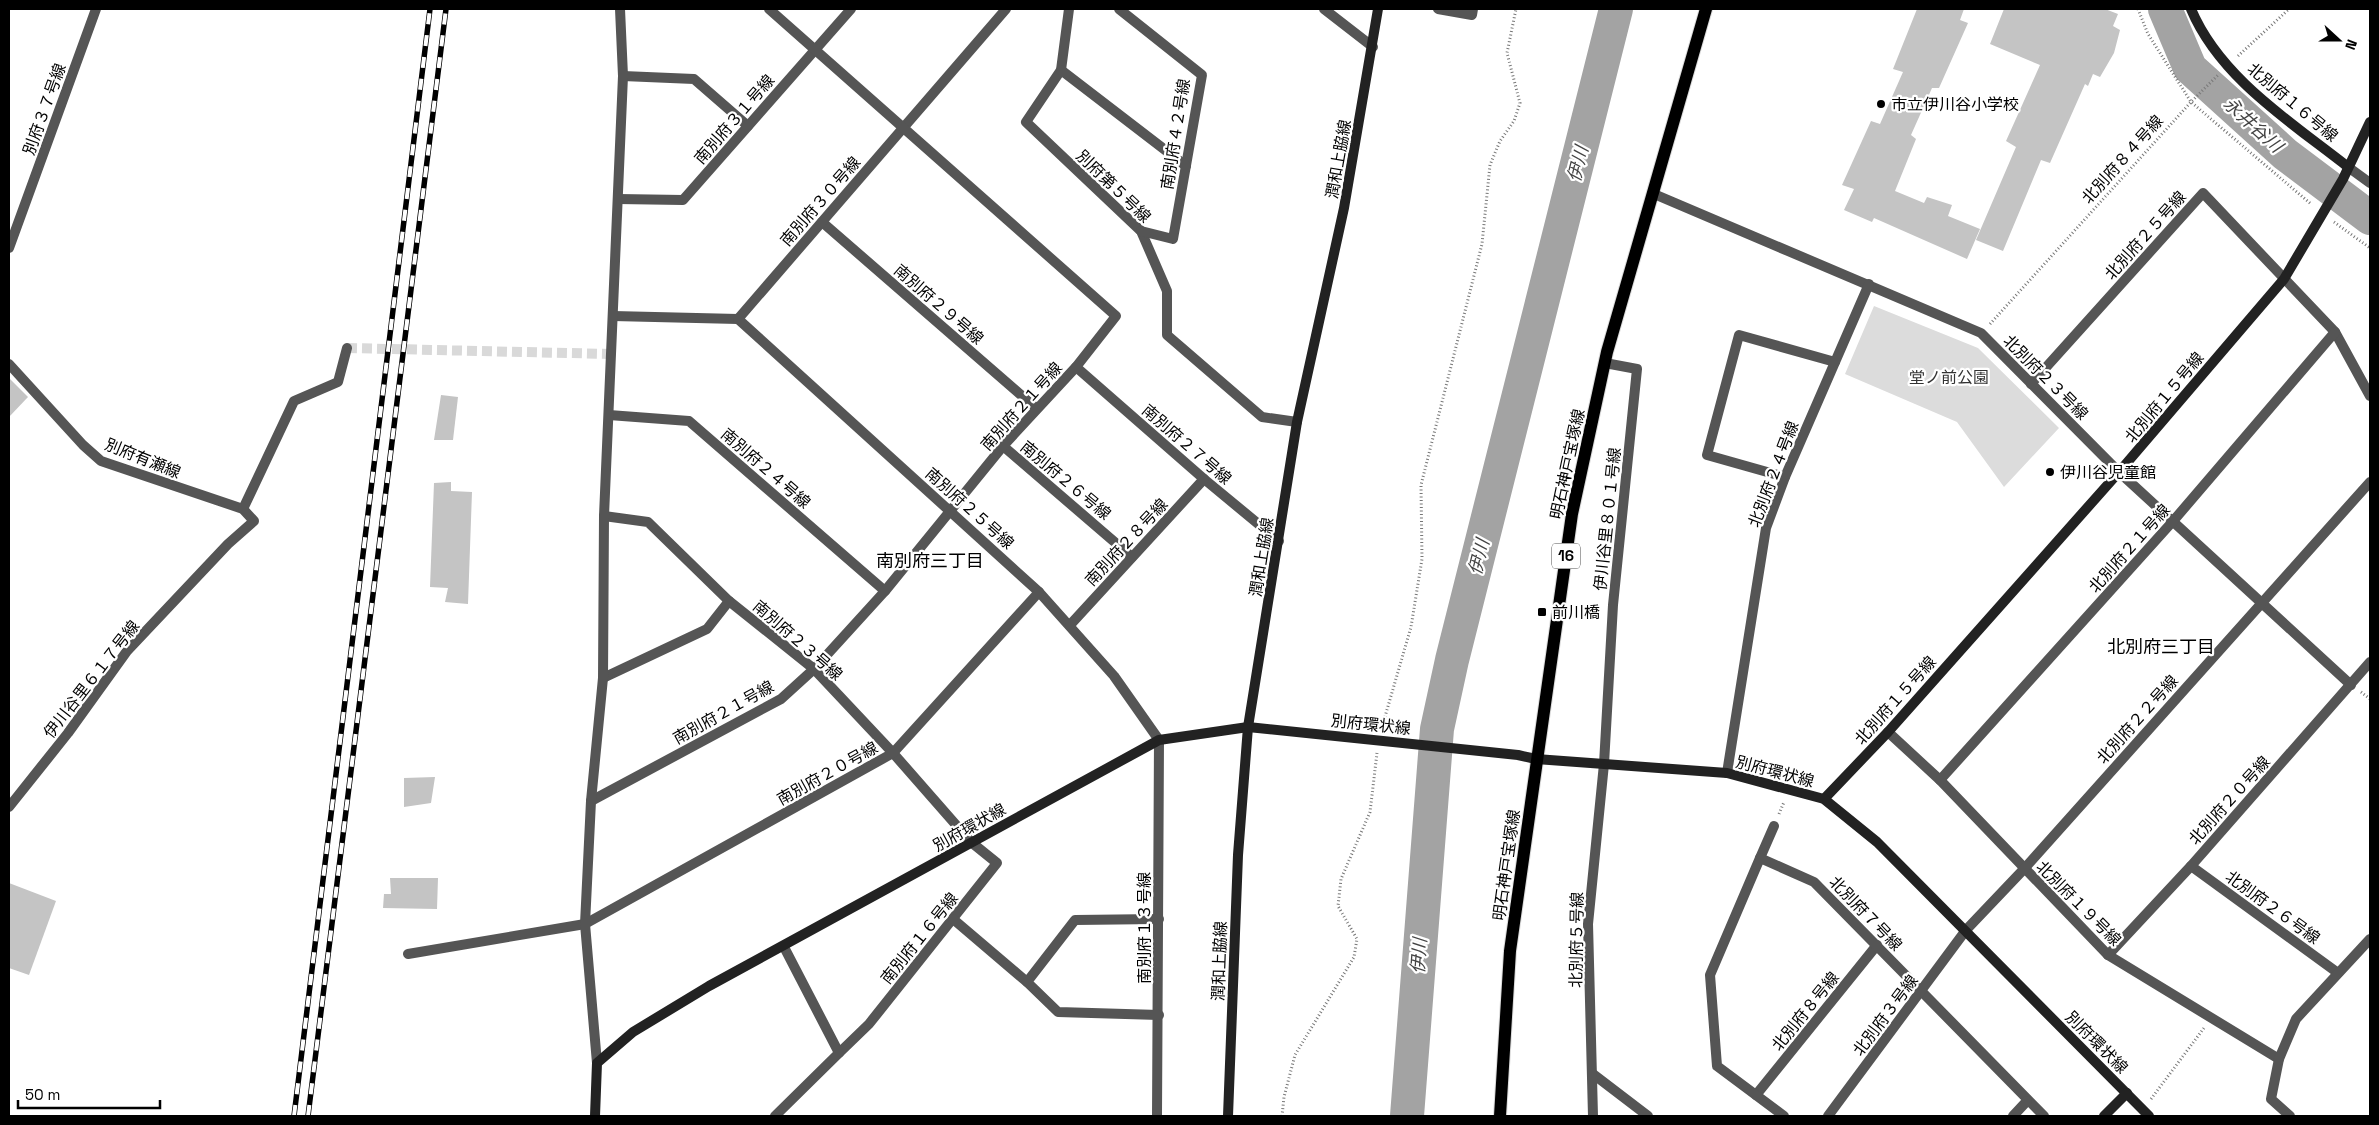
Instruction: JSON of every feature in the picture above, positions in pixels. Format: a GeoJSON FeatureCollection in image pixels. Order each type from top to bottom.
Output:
{"type":"FeatureCollection","features":[{"type":"Feature","properties":{"kind":"main road","name":"明石神戸宝塚線"},"geometry":{"type":"LineString","coordinates":[[1500,1116],[1510,951],[1572,514],[1605,363],[1706,9]]}},
{"type":"Feature","properties":{"kind":"street","name":"別府３７号線"},"geometry":{"type":"LineString","coordinates":[[9,248],[96,9]]}},
{"type":"Feature","properties":{"kind":"street"},"geometry":{"type":"LineString","coordinates":[[594,1116],[597,1063],[586,924],[591,801],[603,678],[604,516],[623,76],[620,9]]}},
{"type":"Feature","properties":{"kind":"street","name":"南別府２１号線"},"geometry":{"type":"LineString","coordinates":[[591,801],[781,700],[814,669],[885,591],[1003,446],[1036,408],[1076,367],[1116,316],[769,9]]}},
{"type":"Feature","properties":{"kind":"street","name":"南別府３１号線"},"geometry":{"type":"LineString","coordinates":[[618,199],[684,200],[814,49],[851,9]]}},
{"type":"Feature","properties":{"kind":"street","name":"南別府３０号線"},"geometry":{"type":"LineString","coordinates":[[738,319],[1006,9]]}},
{"type":"Feature","properties":{"kind":"street","name":"別府第５号線"},"geometry":{"type":"LineString","coordinates":[[1069,9],[1061,70],[1026,122],[1141,231],[1167,291],[1167,335],[1262,417],[1298,422]]}},
{"type":"Feature","properties":{"kind":"street","name":"南別府４２号線"},"geometry":{"type":"LineString","coordinates":[[1118,9],[1202,75],[1173,239],[1141,231]]}},
{"type":"Feature","properties":{"kind":"street"},"geometry":{"type":"LineString","coordinates":[[1324,9],[1373,47]]}},
{"type":"Feature","properties":{"kind":"street","name":"潤和上脇線"},"geometry":{"type":"LineString","coordinates":[[1228,1116],[1238,855],[1248,727],[1298,422],[1344,208],[1378,9]]}},
{"type":"Feature","properties":{"kind":"street"},"geometry":{"type":"LineString","coordinates":[[1438,9],[1472,15],[1473,9]]}},
{"type":"Feature","properties":{"kind":"street","name":"北別府１６号線"},"geometry":{"type":"LineString","coordinates":[[2191,9],[2197,23],[2228,65],[2257,95],[2370,183]]}},
{"type":"Feature","properties":{"kind":"street"},"geometry":{"type":"LineString","coordinates":[[1061,70],[1186,166]]}},
{"type":"Feature","properties":{"kind":"street"},"geometry":{"type":"LineString","coordinates":[[623,76],[694,79],[748,126]]}},
{"type":"Feature","properties":{"kind":"street","name":"北別府１５号線"},"geometry":{"type":"LineString","coordinates":[[1824,799],[1888,732],[2119,472],[2284,279],[2343,179],[2370,122]]}},
{"type":"Feature","properties":{"kind":"street","name":"北別府２５号線"},"geometry":{"type":"LineString","coordinates":[[2031,384],[2203,193],[2284,279]]}},
{"type":"Feature","properties":{"kind":"street","name":"北別府２３号線"},"geometry":{"type":"LineString","coordinates":[[1654,194],[1981,333],[2119,472],[2174,520],[2351,684]]}},
{"type":"Feature","properties":{"kind":"street","name":"南別府２９号線"},"geometry":{"type":"LineString","coordinates":[[822,222],[1036,408]]}},
{"type":"Feature","properties":{"kind":"street"},"geometry":{"type":"LineString","coordinates":[[2284,279],[2336,332],[2370,396]]}},
{"type":"Feature","properties":{"kind":"street","name":"北別府２４号線"},"geometry":{"type":"LineString","coordinates":[[1727,773],[1766,528],[1785,477],[1869,284]]}},
{"type":"Feature","properties":{"kind":"street"},"geometry":{"type":"LineString","coordinates":[[613,316],[738,319]]}},
{"type":"Feature","properties":{"kind":"street","name":"南別府２５号線"},"geometry":{"type":"LineString","coordinates":[[738,319],[1039,592],[1070,624],[1114,676],[1160,740]]}},
{"type":"Feature","properties":{"kind":"street","name":"北別府２１号線"},"geometry":{"type":"LineString","coordinates":[[1940,780],[2174,520],[2336,332]]}},
{"type":"Feature","properties":{"kind":"street"},"geometry":{"type":"LineString","coordinates":[[1785,477],[1707,455],[1739,335],[1835,362]]}},
{"type":"Feature","properties":{"kind":"street"},"geometry":{"type":"LineString","coordinates":[[243,509],[294,400],[338,382],[347,348]]}},
{"type":"Feature","properties":{"kind":"street","name":"伊川谷里８０１号線"},"geometry":{"type":"LineString","coordinates":[[1604,764],[1613,605],[1637,369],[1605,363]]}},
{"type":"Feature","properties":{"kind":"street","name":"別府有瀬線"},"geometry":{"type":"LineString","coordinates":[[9,364],[83,445],[101,461],[243,509]]}},
{"type":"Feature","properties":{"kind":"street","name":"南別府２７号線"},"geometry":{"type":"LineString","coordinates":[[1076,367],[1204,479],[1279,541]]}},
{"type":"Feature","properties":{"kind":"street","name":"南別府２４号線"},"geometry":{"type":"LineString","coordinates":[[609,415],[689,421],[885,591]]}},
{"type":"Feature","properties":{"kind":"street","name":"南別府２６号線"},"geometry":{"type":"LineString","coordinates":[[1003,446],[1132,557]]}},
{"type":"Feature","properties":{"kind":"street","name":"南別府２８号線"},"geometry":{"type":"LineString","coordinates":[[1070,624],[1204,479]]}},
{"type":"Feature","properties":{"kind":"street","name":"北別府２２号線"},"geometry":{"type":"LineString","coordinates":[[1966,930],[2024,869],[2370,482]]}},
{"type":"Feature","properties":{"kind":"street","name":"伊川谷里６１７号線"},"geometry":{"type":"LineString","coordinates":[[9,807],[68,733],[127,651],[228,544],[254,520],[243,509]]}},
{"type":"Feature","properties":{"kind":"street","name":"南別府２３号線"},"geometry":{"type":"LineString","coordinates":[[604,516],[648,522],[729,601],[814,669],[971,842]]}},
{"type":"Feature","properties":{"kind":"street","name":"南別府２０号線"},"geometry":{"type":"LineString","coordinates":[[408,954],[586,924],[893,754],[1039,592]]}},
{"type":"Feature","properties":{"kind":"street"},"geometry":{"type":"LineString","coordinates":[[603,678],[707,629],[729,601]]}},
{"type":"Feature","properties":{"kind":"street","name":"北別府２０号線"},"geometry":{"type":"LineString","coordinates":[[2108,955],[2191,866],[2370,662]]}},
{"type":"Feature","properties":{"kind":"street","name":"別府環状線"},"geometry":{"type":"LineString","coordinates":[[597,1063],[633,1032],[709,986],[784,947],[971,842],[1160,740],[1248,727],[1518,755],[1536,759],[1727,773],[1790,788],[1824,799],[1877,842],[2146,1113]]}},
{"type":"Feature","properties":{"kind":"street","name":"北別府１９号線"},"geometry":{"type":"LineString","coordinates":[[1888,732],[1940,780],[2108,955],[2279,1059]]}},
{"type":"Feature","properties":{"kind":"street","name":"南別府１３号線"},"geometry":{"type":"LineString","coordinates":[[1157,1116],[1160,740]]}},
{"type":"Feature","properties":{"kind":"street","name":"北別府５号線"},"geometry":{"type":"LineString","coordinates":[[1593,1116],[1588,924],[1604,764]]}},
{"type":"Feature","properties":{"kind":"street"},"geometry":{"type":"LineString","coordinates":[[1774,826],[1710,975],[1717,1066],[1784,1116]]}},
{"type":"Feature","properties":{"kind":"street","name":"南別府１６号線"},"geometry":{"type":"LineString","coordinates":[[775,1116],[869,1024],[997,864],[971,842]]}},
{"type":"Feature","properties":{"kind":"street","name":"北別府７号線"},"geometry":{"type":"LineString","coordinates":[[1760,858],[1814,882],[1877,944],[1921,993],[2027,1101],[2044,1116]]}},
{"type":"Feature","properties":{"kind":"street","name":"北別府２６号線"},"geometry":{"type":"LineString","coordinates":[[2191,866],[2338,972]]}},
{"type":"Feature","properties":{"kind":"street"},"geometry":{"type":"LineString","coordinates":[[953,919],[1027,982],[1058,1012],[1159,1015]]}},
{"type":"Feature","properties":{"kind":"street"},"geometry":{"type":"LineString","coordinates":[[1027,982],[1075,920],[1159,919]]}},
{"type":"Feature","properties":{"kind":"street","name":"北別府３号線"},"geometry":{"type":"LineString","coordinates":[[1828,1116],[1966,930]]}},
{"type":"Feature","properties":{"kind":"street"},"geometry":{"type":"LineString","coordinates":[[2290,1116],[2271,1099],[2279,1059],[2296,1018],[2370,939]]}},
{"type":"Feature","properties":{"kind":"street","name":"北別府８号線"},"geometry":{"type":"LineString","coordinates":[[1756,1095],[1877,944]]}},
{"type":"Feature","properties":{"kind":"street"},"geometry":{"type":"LineString","coordinates":[[784,947],[839,1053]]}},
{"type":"Feature","properties":{"kind":"street"},"geometry":{"type":"LineString","coordinates":[[1593,1074],[1648,1116]]}},
{"type":"Feature","properties":{"kind":"street"},"geometry":{"type":"LineString","coordinates":[[2104,1116],[2127,1093]]}},
{"type":"Feature","properties":{"kind":"street"},"geometry":{"type":"LineString","coordinates":[[2013,1116],[2027,1101]]}},
{"type":"Feature","properties":{"kind":"path"},"geometry":{"type":"LineString","coordinates":[[1282,1116],[1284,1097],[1295,1055],[1354,957],[1357,939],[1338,906],[1341,879],[1370,812],[1378,740],[1411,627],[1422,558],[1421,485],[1482,244],[1490,165],[1500,141],[1514,121],[1520,103],[1507,53],[1516,9]]}},
{"type":"Feature","properties":{"kind":"path"},"geometry":{"type":"LineString","coordinates":[[2138,9],[2148,34],[2191,102],[2370,248]]}},
{"type":"Feature","properties":{"kind":"path","name":"北別府８４号線"},"geometry":{"type":"LineString","coordinates":[[1981,333],[2191,102],[2289,9]]}},
{"type":"Feature","properties":{"kind":"path"},"geometry":{"type":"LineString","coordinates":[[1774,826],[1790,788]]}},
{"type":"Feature","properties":{"kind":"path"},"geometry":{"type":"LineString","coordinates":[[2146,1113],[2212,1017]]}},
{"type":"Feature","properties":{"kind":"green space","name":"堂ノ前公園"},"geometry":{"type":"Polygon","coordinates":[[[1874,306],[1978,348],[2059,428],[2004,487],[1957,422],[1845,374],[1874,306]]]}},
{"type":"Feature","properties":{"kind":"building"},"geometry":{"type":"Polygon","coordinates":[[[1917,9],[1964,9],[1960,20],[1968,23],[1939,88],[1932,88],[1911,135],[1916,139],[1895,191],[1924,203],[1927,197],[1952,205],[1948,216],[1980,229],[1967,259],[1874,218],[1872,222],[1844,210],[1854,189],[1842,185],[1871,121],[1880,124],[1903,72],[1893,69],[1917,9]]]}},
{"type":"Feature","properties":{"kind":"building"},"geometry":{"type":"Polygon","coordinates":[[[2004,9],[2105,9],[2118,14],[2113,26],[2120,30],[2114,53],[2100,77],[2093,74],[2088,86],[2085,84],[2050,163],[2041,160],[2003,251],[1976,240],[2016,147],[2006,141],[2040,65],[1990,44],[2004,9]]]}},
{"type":"Feature","properties":{"kind":"building"},"geometry":{"type":"Polygon","coordinates":[[[9,378],[28,397],[9,417],[9,378]]]}},
{"type":"Feature","properties":{"kind":"building"},"geometry":{"type":"Polygon","coordinates":[[[441,395],[458,397],[453,440],[434,440],[441,395]]]}},
{"type":"Feature","properties":{"kind":"building"},"geometry":{"type":"Polygon","coordinates":[[[451,482],[451,491],[472,492],[468,604],[445,602],[448,588],[430,587],[434,483],[451,482]]]}},
{"type":"Feature","properties":{"kind":"building"},"geometry":{"type":"Polygon","coordinates":[[[435,777],[431,803],[404,807],[404,778],[435,777]]]}},
{"type":"Feature","properties":{"kind":"building"},"geometry":{"type":"Polygon","coordinates":[[[390,878],[438,878],[437,909],[383,908],[384,894],[391,894],[390,878]]]}},
{"type":"Feature","properties":{"kind":"building"},"geometry":{"type":"Polygon","coordinates":[[[9,883],[56,901],[29,975],[9,968],[9,883]]]}},
{"type":"Feature","properties":{"kind":"waterway","name":"伊川"},"geometry":{"type":"LineString","coordinates":[[1407,1116],[1437,729],[1452,660],[1616,9]]}},
{"type":"Feature","properties":{"kind":"waterway","name":"永井谷川"},"geometry":{"type":"LineString","coordinates":[[2165,9],[2190,68],[2285,154],[2370,218]]}},
{"type":"Feature","properties":{"kind":"tunnel"},"geometry":{"type":"LineString","coordinates":[[347,348],[611,354]]}},
{"type":"Feature","properties":{"kind":"railway"},"geometry":{"type":"LineString","coordinates":[[294,1116],[430,9]]}},
{"type":"Feature","properties":{"kind":"railway"},"geometry":{"type":"LineString","coordinates":[[308,1116],[446,9]]}},
{"type":"Feature","properties":{"kind":"place","name":"市立伊川谷小学校"},"geometry":{"type":"Point","coordinates":[1881,104]}},
{"type":"Feature","properties":{"kind":"place","name":"伊川谷児童館"},"geometry":{"type":"Point","coordinates":[2050,472]}},
{"type":"Feature","properties":{"kind":"place","name":"前川橋"},"geometry":{"type":"Point","coordinates":[1542,612]}},
{"type":"Feature","properties":{"kind":"district","name":"南別府三丁目"},"geometry":{"type":"Point","coordinates":[930,561]}},
{"type":"Feature","properties":{"kind":"district","name":"北別府三丁目"},"geometry":{"type":"Point","coordinates":[2161,647]}}]}
